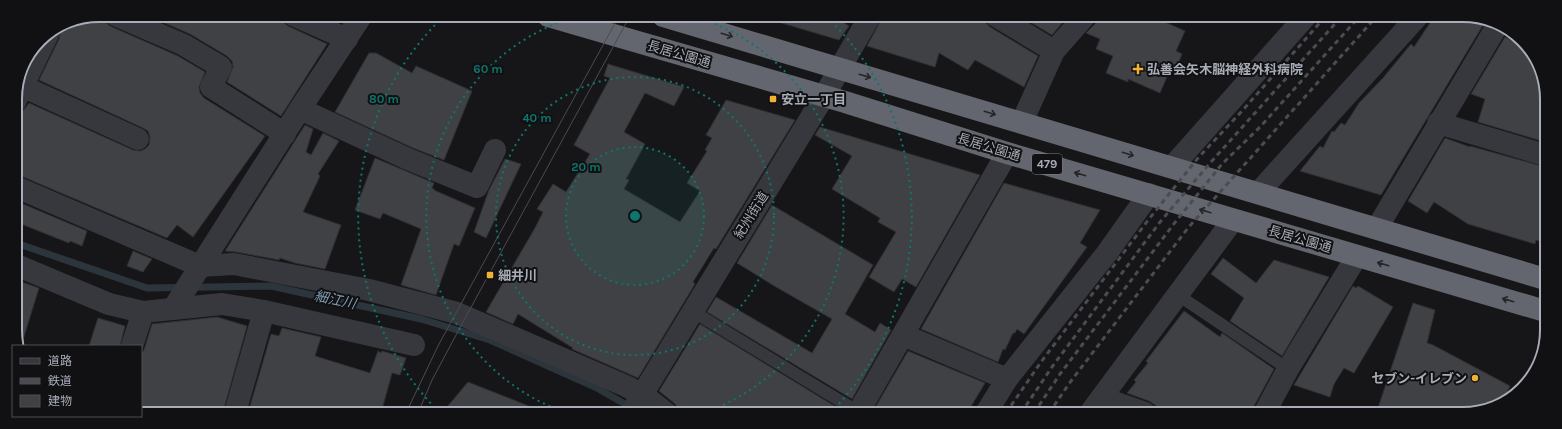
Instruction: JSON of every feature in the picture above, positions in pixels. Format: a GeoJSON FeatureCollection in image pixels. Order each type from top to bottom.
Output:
{"type":"FeatureCollection","features":[{"type":"Feature","properties":{"kind":"highway","name":"長居公園通"},"geometry":{"type":"LineString","coordinates":[[569,22],[824,96],[1233,220],[1540,310]]}},
{"type":"Feature","properties":{"kind":"highway","name":"479"},"geometry":{"type":"LineString","coordinates":[[683,22],[1540,277]]}},
{"type":"Feature","properties":{"kind":"street"},"geometry":{"type":"LineString","coordinates":[[131,22],[184,45],[221,67],[211,87],[285,134]]}},
{"type":"Feature","properties":{"kind":"street"},"geometry":{"type":"LineString","coordinates":[[309,22],[347,39]]}},
{"type":"Feature","properties":{"kind":"street"},"geometry":{"type":"LineString","coordinates":[[174,309],[300,109],[358,22]]}},
{"type":"Feature","properties":{"kind":"street","name":"紀州街道"},"geometry":{"type":"LineString","coordinates":[[638,403],[692,310],[824,96],[866,22]]}},
{"type":"Feature","properties":{"kind":"street"},"geometry":{"type":"LineString","coordinates":[[1006,22],[1054,51]]}},
{"type":"Feature","properties":{"kind":"street"},"geometry":{"type":"LineString","coordinates":[[1022,122],[1054,51],[1080,22]]}},
{"type":"Feature","properties":{"kind":"street"},"geometry":{"type":"LineString","coordinates":[[1172,167],[1301,22]]}},
{"type":"Feature","properties":{"kind":"street"},"geometry":{"type":"LineString","coordinates":[[1258,193],[1412,22]]}},
{"type":"Feature","properties":{"kind":"street"},"geometry":{"type":"LineString","coordinates":[[1376,228],[1495,29]]}},
{"type":"Feature","properties":{"kind":"street"},"geometry":{"type":"LineString","coordinates":[[24,82],[40,50]]}},
{"type":"Feature","properties":{"kind":"street"},"geometry":{"type":"LineString","coordinates":[[22,99],[138,139]]}},
{"type":"Feature","properties":{"kind":"street"},"geometry":{"type":"LineString","coordinates":[[300,109],[408,159],[477,187],[495,150]]}},
{"type":"Feature","properties":{"kind":"street"},"geometry":{"type":"LineString","coordinates":[[1438,123],[1540,154]]}},
{"type":"Feature","properties":{"kind":"street"},"geometry":{"type":"LineString","coordinates":[[861,407],[1007,152]]}},
{"type":"Feature","properties":{"kind":"street"},"geometry":{"type":"LineString","coordinates":[[22,190],[200,266],[234,264],[369,290],[457,313],[626,386],[638,403],[649,407]]}},
{"type":"Feature","properties":{"kind":"street"},"geometry":{"type":"LineString","coordinates":[[990,407],[1007,379],[1106,252],[1149,194]]}},
{"type":"Feature","properties":{"kind":"street"},"geometry":{"type":"LineString","coordinates":[[1096,406],[1233,220]]}},
{"type":"Feature","properties":{"kind":"street"},"geometry":{"type":"LineString","coordinates":[[1268,407],[1288,369],[1357,256]]}},
{"type":"Feature","properties":{"kind":"street"},"geometry":{"type":"LineString","coordinates":[[22,268],[109,304],[143,312],[222,304],[264,311],[414,345]]}},
{"type":"Feature","properties":{"kind":"street"},"geometry":{"type":"LineString","coordinates":[[236,407],[264,311]]}},
{"type":"Feature","properties":{"kind":"street"},"geometry":{"type":"LineString","coordinates":[[132,345],[143,312]]}},
{"type":"Feature","properties":{"kind":"street"},"geometry":{"type":"LineString","coordinates":[[903,335],[1007,379]]}},
{"type":"Feature","properties":{"kind":"lane"},"geometry":{"type":"LineString","coordinates":[[1178,295],[1288,369]]}},
{"type":"Feature","properties":{"kind":"lane"},"geometry":{"type":"LineString","coordinates":[[692,310],[848,407]]}},
{"type":"Feature","properties":{"kind":"building"},"geometry":{"type":"Polygon","coordinates":[[[105,22],[110,26],[178,56],[205,72],[199,87],[200,93],[204,98],[265,136],[193,237],[177,225],[167,238],[22,176],[22,112],[29,103],[133,150],[140,151],[149,145],[150,137],[148,131],[143,128],[39,80],[59,39],[60,33],[84,23],[105,22]]]}},
{"type":"Feature","properties":{"kind":"building"},"geometry":{"type":"Polygon","coordinates":[[[162,22],[283,22],[288,26],[327,44],[281,116],[227,82],[233,67],[232,61],[227,56],[190,34],[162,22]]]}},
{"type":"Feature","properties":{"kind":"building"},"geometry":{"type":"Polygon","coordinates":[[[778,22],[843,22],[849,26],[839,40],[778,22]]]}},
{"type":"Feature","properties":{"kind":"building"},"geometry":{"type":"Polygon","coordinates":[[[880,22],[985,22],[990,27],[1038,56],[1024,87],[975,60],[968,70],[939,53],[935,67],[867,46],[880,22]]]}},
{"type":"Feature","properties":{"kind":"building"},"geometry":{"type":"Polygon","coordinates":[[[1030,22],[1063,22],[1052,35],[1030,22]]]}},
{"type":"Feature","properties":{"kind":"building"},"geometry":{"type":"Polygon","coordinates":[[[1096,22],[1165,22],[1185,31],[1176,51],[1182,54],[1174,74],[1169,72],[1160,93],[1128,79],[1128,82],[1106,73],[1113,56],[1096,49],[1100,39],[1086,33],[1096,22]]]}},
{"type":"Feature","properties":{"kind":"building"},"geometry":{"type":"Polygon","coordinates":[[[1431,22],[1468,22],[1483,25],[1381,195],[1300,171],[1320,146],[1323,148],[1332,131],[1334,132],[1341,123],[1345,125],[1359,103],[1383,78],[1411,44],[1414,47],[1431,22]]]}},
{"type":"Feature","properties":{"kind":"building"},"geometry":{"type":"Polygon","coordinates":[[[1505,37],[1513,41],[1524,52],[1530,61],[1539,84],[1540,141],[1478,122],[1485,99],[1471,94],[1505,37]]]}},
{"type":"Feature","properties":{"kind":"building"},"geometry":{"type":"Polygon","coordinates":[[[369,53],[376,53],[412,73],[416,66],[472,91],[444,160],[413,148],[335,112],[369,53]]]}},
{"type":"Feature","properties":{"kind":"building"},"geometry":{"type":"Polygon","coordinates":[[[608,64],[684,87],[674,106],[645,93],[624,132],[645,144],[626,179],[629,180],[624,189],[680,222],[700,191],[687,183],[707,151],[705,150],[712,138],[706,135],[726,100],[795,120],[716,249],[714,248],[693,282],[695,284],[638,378],[572,349],[573,348],[518,314],[513,324],[486,312],[535,228],[543,212],[537,209],[553,184],[566,192],[590,154],[574,145],[610,78],[604,76],[608,64]]]}},
{"type":"Feature","properties":{"kind":"building"},"geometry":{"type":"Polygon","coordinates":[[[305,125],[313,129],[306,152],[311,155],[323,133],[339,141],[318,174],[320,176],[303,212],[341,225],[325,269],[295,263],[280,258],[279,260],[225,251],[305,125]]]}},
{"type":"Feature","properties":{"kind":"building"},"geometry":{"type":"Polygon","coordinates":[[[820,127],[980,175],[916,287],[902,279],[894,292],[869,277],[896,232],[878,222],[880,218],[832,189],[852,156],[815,135],[820,127]]]}},
{"type":"Feature","properties":{"kind":"building"},"geometry":{"type":"Polygon","coordinates":[[[1445,138],[1470,147],[1540,166],[1540,241],[1536,240],[1535,244],[1468,224],[1434,202],[1427,213],[1408,201],[1445,138]]]}},
{"type":"Feature","properties":{"kind":"building"},"geometry":{"type":"Polygon","coordinates":[[[375,158],[434,183],[432,188],[436,191],[475,208],[459,246],[454,244],[436,295],[401,285],[421,229],[383,213],[380,219],[355,210],[375,158]]]}},
{"type":"Feature","properties":{"kind":"building"},"geometry":{"type":"Polygon","coordinates":[[[505,159],[521,164],[486,238],[474,232],[489,190],[505,159]]]}},
{"type":"Feature","properties":{"kind":"building"},"geometry":{"type":"Polygon","coordinates":[[[1004,183],[1100,210],[1080,243],[1087,247],[1024,334],[1017,329],[1015,333],[1013,333],[1005,350],[1003,349],[998,362],[921,329],[1004,183]]]}},
{"type":"Feature","properties":{"kind":"building"},"geometry":{"type":"Polygon","coordinates":[[[22,204],[87,231],[82,246],[70,241],[69,243],[22,224],[22,204]]]}},
{"type":"Feature","properties":{"kind":"building"},"geometry":{"type":"Polygon","coordinates":[[[772,205],[873,265],[845,314],[875,332],[880,323],[891,330],[852,399],[707,312],[716,297],[812,353],[832,319],[737,263],[772,205]]]}},
{"type":"Feature","properties":{"kind":"building"},"geometry":{"type":"Polygon","coordinates":[[[133,251],[152,259],[143,272],[127,266],[133,251]]]}},
{"type":"Feature","properties":{"kind":"building"},"geometry":{"type":"Polygon","coordinates":[[[1223,258],[1256,283],[1274,260],[1329,277],[1282,356],[1230,321],[1244,298],[1211,274],[1223,258]]]}},
{"type":"Feature","properties":{"kind":"building"},"geometry":{"type":"Polygon","coordinates":[[[22,282],[39,288],[23,341],[22,282]]]}},
{"type":"Feature","properties":{"kind":"building"},"geometry":{"type":"Polygon","coordinates":[[[1353,286],[1356,288],[1358,286],[1393,307],[1354,373],[1344,368],[1334,384],[1330,397],[1294,385],[1353,286]]]}},
{"type":"Feature","properties":{"kind":"building"},"geometry":{"type":"Polygon","coordinates":[[[1413,303],[1435,310],[1427,343],[1510,386],[1506,394],[1497,399],[1468,407],[1378,407],[1413,303]]]}},
{"type":"Feature","properties":{"kind":"building"},"geometry":{"type":"Polygon","coordinates":[[[1184,311],[1220,337],[1222,333],[1274,369],[1254,407],[1155,407],[1149,401],[1127,393],[1136,382],[1134,380],[1148,363],[1146,361],[1184,311]]]}},
{"type":"Feature","properties":{"kind":"building"},"geometry":{"type":"Polygon","coordinates":[[[217,317],[247,326],[224,407],[142,407],[142,353],[152,324],[217,317]]]}},
{"type":"Feature","properties":{"kind":"building"},"geometry":{"type":"Polygon","coordinates":[[[98,318],[125,326],[120,345],[89,345],[98,318]]]}},
{"type":"Feature","properties":{"kind":"building"},"geometry":{"type":"Polygon","coordinates":[[[700,324],[836,407],[677,407],[659,391],[700,324]]]}},
{"type":"Feature","properties":{"kind":"building"},"geometry":{"type":"Polygon","coordinates":[[[282,328],[321,337],[315,356],[370,373],[378,351],[381,353],[382,351],[406,358],[400,375],[392,373],[383,407],[250,407],[271,334],[279,336],[282,328]]]}},
{"type":"Feature","properties":{"kind":"building"},"geometry":{"type":"Polygon","coordinates":[[[908,351],[985,383],[971,407],[875,407],[908,351]]]}},
{"type":"Feature","properties":{"kind":"building"},"geometry":{"type":"Polygon","coordinates":[[[468,382],[531,407],[447,407],[468,382]]]}},
{"type":"Feature","properties":{"kind":"waterway","name":"細江川"},"geometry":{"type":"LineString","coordinates":[[22,245],[147,288],[271,286],[421,319],[490,340],[595,387],[630,407]]}},
{"type":"Feature","properties":{"kind":"tram line"},"geometry":{"type":"LineString","coordinates":[[409,407],[439,344],[616,22]]}},
{"type":"Feature","properties":{"kind":"tram line"},"geometry":{"type":"LineString","coordinates":[[421,407],[432,380],[463,322],[627,22]]}},
{"type":"Feature","properties":{"kind":"railway"},"geometry":{"type":"LineString","coordinates":[[1010,407],[1041,362],[1149,219],[1198,158],[1321,22]]}},
{"type":"Feature","properties":{"kind":"railway"},"geometry":{"type":"LineString","coordinates":[[1025,407],[1052,367],[1160,222],[1211,162],[1337,22]]}},
{"type":"Feature","properties":{"kind":"railway"},"geometry":{"type":"LineString","coordinates":[[1038,407],[1060,374],[1173,225],[1222,164],[1260,127],[1354,22]]}},
{"type":"Feature","properties":{"kind":"railway"},"geometry":{"type":"LineString","coordinates":[[1053,407],[1071,381],[1188,228],[1372,22]]}},
{"type":"Feature","properties":{"kind":"place","name":"弘善会矢木脳神経外科病院"},"geometry":{"type":"Point","coordinates":[1138,69]}},
{"type":"Feature","properties":{"kind":"place","name":"安立一丁目"},"geometry":{"type":"Point","coordinates":[773,99]}},
{"type":"Feature","properties":{"kind":"place","name":"細井川"},"geometry":{"type":"Point","coordinates":[490,275]}},
{"type":"Feature","properties":{"kind":"place","name":"セブン-イレブン"},"geometry":{"type":"Point","coordinates":[1475,378]}}]}
